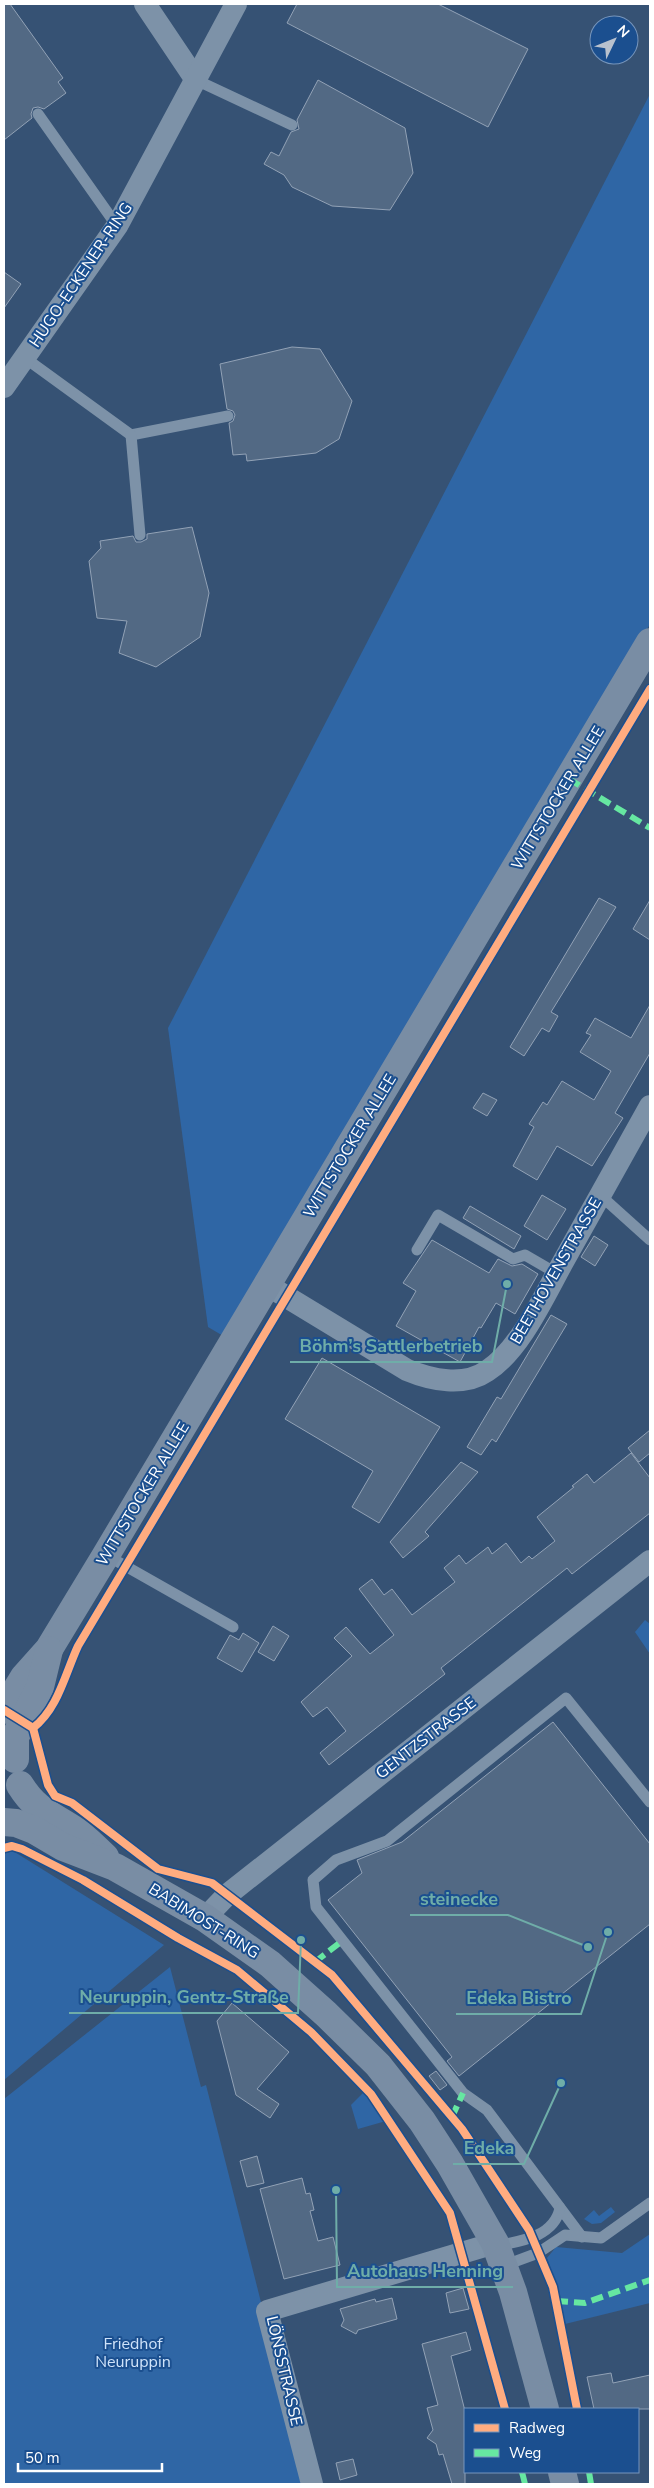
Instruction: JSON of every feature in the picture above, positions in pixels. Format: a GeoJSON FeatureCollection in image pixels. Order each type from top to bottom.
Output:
{"type":"FeatureCollection","features":[{"type":"Feature","properties":{"kind":"main road","name":"WITTSTOCKER ALLEE"},"geometry":{"type":"LineString","coordinates":[[49,1649],[650,642]]}},
{"type":"Feature","properties":{"kind":"main road"},"geometry":{"type":"LineString","coordinates":[[4,1710],[24,1677],[49,1649]]}},
{"type":"Feature","properties":{"kind":"main road"},"geometry":{"type":"LineString","coordinates":[[4,1818],[17,1803],[13,1763],[15,1737],[40,1687],[49,1649]]}},
{"type":"Feature","properties":{"kind":"main road","name":"BABIMOST-RING"},"geometry":{"type":"LineString","coordinates":[[13,1763],[30,1801],[44,1813],[80,1835],[115,1867]]}},
{"type":"Feature","properties":{"kind":"main road","name":"BABIMOST-RING"},"geometry":{"type":"LineString","coordinates":[[4,1822],[16,1823],[34,1830],[63,1847],[115,1867],[205,1918],[270,1964],[326,2014],[378,2065],[426,2128],[498,2252],[513,2292],[544,2408]]}},
{"type":"Feature","properties":{"kind":"street"},"geometry":{"type":"LineString","coordinates":[[145,4],[196,80]]}},
{"type":"Feature","properties":{"kind":"street","name":"HUGO-ECKENER-RING"},"geometry":{"type":"LineString","coordinates":[[4,387],[117,226],[236,4]]}},
{"type":"Feature","properties":{"kind":"street","name":"BEETHOVENSTRASSE"},"geometry":{"type":"LineString","coordinates":[[267,1284],[407,1370],[426,1378],[466,1379],[486,1372],[501,1359],[514,1343],[556,1274],[650,1106]]}},
{"type":"Feature","properties":{"kind":"street","name":"GENTZSTRASSE"},"geometry":{"type":"LineString","coordinates":[[205,1918],[226,1894],[649,1564]]}},
{"type":"Feature","properties":{"kind":"street","name":"LÖNSSTRASSE"},"geometry":{"type":"LineString","coordinates":[[312,2484],[267,2310],[498,2252]]}},
{"type":"Feature","properties":{"kind":"lane"},"geometry":{"type":"LineString","coordinates":[[196,80],[292,125]]}},
{"type":"Feature","properties":{"kind":"lane"},"geometry":{"type":"LineString","coordinates":[[38,114],[117,226]]}},
{"type":"Feature","properties":{"kind":"lane"},"geometry":{"type":"LineString","coordinates":[[25,358],[131,435],[228,416]]}},
{"type":"Feature","properties":{"kind":"lane"},"geometry":{"type":"LineString","coordinates":[[131,435],[140,535]]}},
{"type":"Feature","properties":{"kind":"lane"},"geometry":{"type":"LineString","coordinates":[[600,1195],[650,1240]]}},
{"type":"Feature","properties":{"kind":"lane"},"geometry":{"type":"LineString","coordinates":[[417,1250],[438,1215],[513,1259],[525,1255],[556,1274]]}},
{"type":"Feature","properties":{"kind":"lane"},"geometry":{"type":"LineString","coordinates":[[106,1555],[233,1627]]}},
{"type":"Feature","properties":{"kind":"lane"},"geometry":{"type":"LineString","coordinates":[[582,2237],[487,2110],[464,2093],[316,1907],[313,1880],[336,1860],[387,1841],[566,1698],[650,1802]]}},
{"type":"Feature","properties":{"kind":"lane"},"geometry":{"type":"LineString","coordinates":[[498,2252],[538,2253],[565,2235],[601,2238],[650,2203]]}},
{"type":"Feature","properties":{"kind":"lane"},"geometry":{"type":"LineString","coordinates":[[498,2252],[533,2238],[551,2226],[558,2219],[560,2208]]}},
{"type":"Feature","properties":{"kind":"green space"},"geometry":{"type":"Polygon","coordinates":[[[650,94],[650,624],[225,1337],[208,1327],[168,1028],[650,94]]]}},
{"type":"Feature","properties":{"kind":"green space"},"geometry":{"type":"Polygon","coordinates":[[[645,1620],[650,1624],[650,1654],[635,1632],[645,1620]]]}},
{"type":"Feature","properties":{"kind":"green space"},"geometry":{"type":"Polygon","coordinates":[[[13,1851],[164,1945],[4,2080],[4,1854],[13,1851]]]}},
{"type":"Feature","properties":{"kind":"green space","name":"Friedhof Neuruppin"},"geometry":{"type":"Polygon","coordinates":[[[170,1967],[201,2087],[206,2085],[307,2484],[4,2484],[4,2099],[170,1967]]]}},
{"type":"Feature","properties":{"kind":"green space"},"geometry":{"type":"Polygon","coordinates":[[[365,2091],[386,2121],[358,2129],[351,2105],[365,2091]]]}},
{"type":"Feature","properties":{"kind":"green space"},"geometry":{"type":"Polygon","coordinates":[[[611,2207],[615,2212],[601,2223],[592,2224],[584,2219],[594,2210],[599,2216],[611,2207]]]}},
{"type":"Feature","properties":{"kind":"green space"},"geometry":{"type":"Polygon","coordinates":[[[650,2234],[650,2303],[565,2324],[558,2290],[547,2258],[556,2247],[622,2253],[650,2234]]]}},
{"type":"Feature","properties":{"kind":"building"},"geometry":{"type":"Polygon","coordinates":[[[4,4],[10,4],[63,78],[58,82],[66,93],[44,109],[33,108],[32,118],[4,140],[4,4]]]}},
{"type":"Feature","properties":{"kind":"building"},"geometry":{"type":"Polygon","coordinates":[[[297,4],[438,4],[528,49],[488,127],[287,23],[297,4]]]}},
{"type":"Feature","properties":{"kind":"building"},"geometry":{"type":"Polygon","coordinates":[[[318,80],[405,128],[413,173],[390,210],[332,206],[292,187],[284,175],[264,164],[271,152],[279,156],[291,132],[299,129],[297,120],[318,80]]]}},
{"type":"Feature","properties":{"kind":"building"},"geometry":{"type":"Polygon","coordinates":[[[4,272],[21,284],[4,308],[4,272]]]}},
{"type":"Feature","properties":{"kind":"building"},"geometry":{"type":"Polygon","coordinates":[[[292,347],[320,349],[352,401],[339,439],[316,453],[247,461],[246,454],[233,455],[229,423],[233,421],[235,415],[233,411],[227,409],[220,364],[292,347]]]}},
{"type":"Feature","properties":{"kind":"building"},"geometry":{"type":"Polygon","coordinates":[[[192,527],[209,593],[200,637],[156,667],[119,653],[127,621],[97,618],[89,561],[101,548],[100,541],[133,536],[136,542],[141,542],[147,539],[147,534],[192,527]]]}},
{"type":"Feature","properties":{"kind":"building"},"geometry":{"type":"Polygon","coordinates":[[[599,898],[616,907],[551,1012],[558,1016],[549,1032],[542,1028],[524,1056],[510,1047],[599,898]]]}},
{"type":"Feature","properties":{"kind":"building"},"geometry":{"type":"Polygon","coordinates":[[[650,900],[650,940],[633,929],[650,900]]]}},
{"type":"Feature","properties":{"kind":"building"},"geometry":{"type":"Polygon","coordinates":[[[650,1005],[650,1053],[615,1113],[623,1118],[592,1166],[557,1146],[537,1180],[513,1166],[534,1127],[529,1124],[543,1102],[547,1105],[562,1081],[594,1100],[611,1071],[580,1052],[591,1035],[586,1033],[595,1018],[631,1038],[650,1005]]]}},
{"type":"Feature","properties":{"kind":"building"},"geometry":{"type":"Polygon","coordinates":[[[483,1093],[497,1100],[487,1116],[473,1108],[483,1093]]]}},
{"type":"Feature","properties":{"kind":"building"},"geometry":{"type":"Polygon","coordinates":[[[542,1195],[566,1209],[547,1240],[524,1226],[542,1195]]]}},
{"type":"Feature","properties":{"kind":"building"},"geometry":{"type":"Polygon","coordinates":[[[470,1206],[521,1236],[514,1249],[463,1218],[470,1206]]]}},
{"type":"Feature","properties":{"kind":"building"},"geometry":{"type":"Polygon","coordinates":[[[594,1236],[608,1245],[595,1266],[581,1257],[594,1236]]]}},
{"type":"Feature","properties":{"kind":"building"},"geometry":{"type":"Polygon","coordinates":[[[432,1240],[489,1273],[498,1259],[512,1266],[522,1264],[538,1274],[515,1314],[496,1303],[481,1328],[479,1327],[460,1362],[396,1326],[416,1291],[403,1283],[432,1240]]]}},
{"type":"Feature","properties":{"kind":"building"},"geometry":{"type":"Polygon","coordinates":[[[551,1315],[567,1324],[496,1442],[492,1439],[481,1455],[467,1447],[497,1397],[501,1399],[551,1315]]]}},
{"type":"Feature","properties":{"kind":"building"},"geometry":{"type":"Polygon","coordinates":[[[322,1358],[440,1427],[379,1523],[352,1507],[373,1471],[285,1419],[322,1358]]]}},
{"type":"Feature","properties":{"kind":"building"},"geometry":{"type":"Polygon","coordinates":[[[650,1430],[650,1453],[639,1462],[628,1448],[650,1430]]]}},
{"type":"Feature","properties":{"kind":"building"},"geometry":{"type":"Polygon","coordinates":[[[631,1453],[650,1478],[650,1513],[572,1574],[567,1568],[441,1668],[445,1674],[329,1765],[320,1753],[346,1731],[327,1707],[313,1717],[301,1702],[352,1656],[334,1638],[346,1627],[370,1654],[394,1635],[359,1589],[372,1579],[384,1595],[392,1589],[412,1615],[455,1582],[444,1568],[459,1555],[466,1564],[488,1547],[492,1554],[506,1543],[521,1563],[529,1556],[532,1559],[555,1541],[537,1517],[587,1474],[594,1483],[631,1453]]]}},
{"type":"Feature","properties":{"kind":"building"},"geometry":{"type":"Polygon","coordinates":[[[461,1462],[478,1472],[425,1532],[429,1536],[403,1558],[390,1542],[461,1462]]]}},
{"type":"Feature","properties":{"kind":"building"},"geometry":{"type":"Polygon","coordinates":[[[273,1626],[289,1636],[274,1661],[258,1652],[273,1626]]]}},
{"type":"Feature","properties":{"kind":"building"},"geometry":{"type":"Polygon","coordinates":[[[243,1633],[259,1643],[242,1672],[217,1658],[230,1635],[239,1640],[243,1633]]]}},
{"type":"Feature","properties":{"kind":"building"},"geometry":{"type":"Polygon","coordinates":[[[553,1722],[650,1844],[650,1924],[459,2076],[447,2061],[452,2057],[328,1900],[362,1873],[357,1860],[402,1842],[553,1722]]]}},
{"type":"Feature","properties":{"kind":"building"},"geometry":{"type":"Polygon","coordinates":[[[232,2003],[289,2052],[257,2089],[279,2104],[270,2118],[236,2095],[217,2021],[232,2003]]]}},
{"type":"Feature","properties":{"kind":"building"},"geometry":{"type":"Polygon","coordinates":[[[436,2071],[447,2085],[440,2090],[429,2076],[436,2071]]]}},
{"type":"Feature","properties":{"kind":"building"},"geometry":{"type":"Polygon","coordinates":[[[257,2156],[264,2183],[247,2187],[240,2161],[257,2156]]]}},
{"type":"Feature","properties":{"kind":"building"},"geometry":{"type":"Polygon","coordinates":[[[302,2178],[306,2194],[310,2193],[314,2210],[310,2211],[318,2241],[333,2237],[340,2265],[284,2279],[260,2189],[302,2178]]]}},
{"type":"Feature","properties":{"kind":"building"},"geometry":{"type":"Polygon","coordinates":[[[463,2288],[469,2309],[450,2313],[446,2293],[463,2288]]]}},
{"type":"Feature","properties":{"kind":"building"},"geometry":{"type":"Polygon","coordinates":[[[392,2298],[397,2319],[358,2330],[356,2334],[341,2326],[344,2320],[340,2309],[375,2299],[376,2302],[392,2298]]]}},
{"type":"Feature","properties":{"kind":"building"},"geometry":{"type":"Polygon","coordinates":[[[466,2332],[471,2350],[451,2356],[464,2408],[465,2484],[452,2484],[443,2454],[439,2455],[436,2444],[427,2438],[433,2430],[427,2408],[438,2405],[422,2344],[466,2332]]]}},
{"type":"Feature","properties":{"kind":"building"},"geometry":{"type":"Polygon","coordinates":[[[611,2373],[613,2383],[650,2375],[650,2409],[594,2408],[587,2377],[611,2373]]]}},
{"type":"Feature","properties":{"kind":"building"},"geometry":{"type":"Polygon","coordinates":[[[353,2459],[357,2475],[340,2480],[336,2463],[353,2459]]]}},
{"type":"Feature","properties":{"kind":"marked path"},"geometry":{"type":"LineString","coordinates":[[569,779],[650,828]]}},
{"type":"Feature","properties":{"kind":"marked path"},"geometry":{"type":"LineString","coordinates":[[315,1962],[342,1941]]}},
{"type":"Feature","properties":{"kind":"marked path"},"geometry":{"type":"LineString","coordinates":[[452,2117],[463,2093]]}},
{"type":"Feature","properties":{"kind":"marked path"},"geometry":{"type":"LineString","coordinates":[[556,2301],[585,2303],[650,2280]]}},
{"type":"Feature","properties":{"kind":"marked path"},"geometry":{"type":"LineString","coordinates":[[522,2473],[525,2484]]}},
{"type":"Feature","properties":{"kind":"marked path"},"geometry":{"type":"LineString","coordinates":[[589,2473],[591,2484]]}},
{"type":"Feature","properties":{"kind":"cycle path"},"geometry":{"type":"LineString","coordinates":[[33,1728],[42,1720],[55,1701],[78,1646],[650,689]]}},
{"type":"Feature","properties":{"kind":"cycle path"},"geometry":{"type":"LineString","coordinates":[[4,1710],[33,1728],[48,1785],[55,1796],[72,1803],[158,1869],[212,1883],[332,1975],[462,2129],[529,2230],[553,2287],[577,2408]]}},
{"type":"Feature","properties":{"kind":"cycle path"},"geometry":{"type":"LineString","coordinates":[[4,1848],[12,1846],[22,1849],[83,1880],[178,1938],[237,1970],[311,2032],[371,2094],[450,2213],[505,2408]]}},
{"type":"Feature","properties":{"kind":"place","name":"Böhm’s Sattlerbetrieb"},"geometry":{"type":"Point","coordinates":[507,1284]}},
{"type":"Feature","properties":{"kind":"place","name":"Edeka Bistro"},"geometry":{"type":"Point","coordinates":[608,1932]}},
{"type":"Feature","properties":{"kind":"place","name":"Neuruppin, Gentz-Straße"},"geometry":{"type":"Point","coordinates":[301,1940]}},
{"type":"Feature","properties":{"kind":"place","name":"steinecke"},"geometry":{"type":"Point","coordinates":[588,1947]}},
{"type":"Feature","properties":{"kind":"place","name":"Edeka"},"geometry":{"type":"Point","coordinates":[561,2083]}},
{"type":"Feature","properties":{"kind":"place","name":"Autohaus Henning"},"geometry":{"type":"Point","coordinates":[336,2190]}}]}
